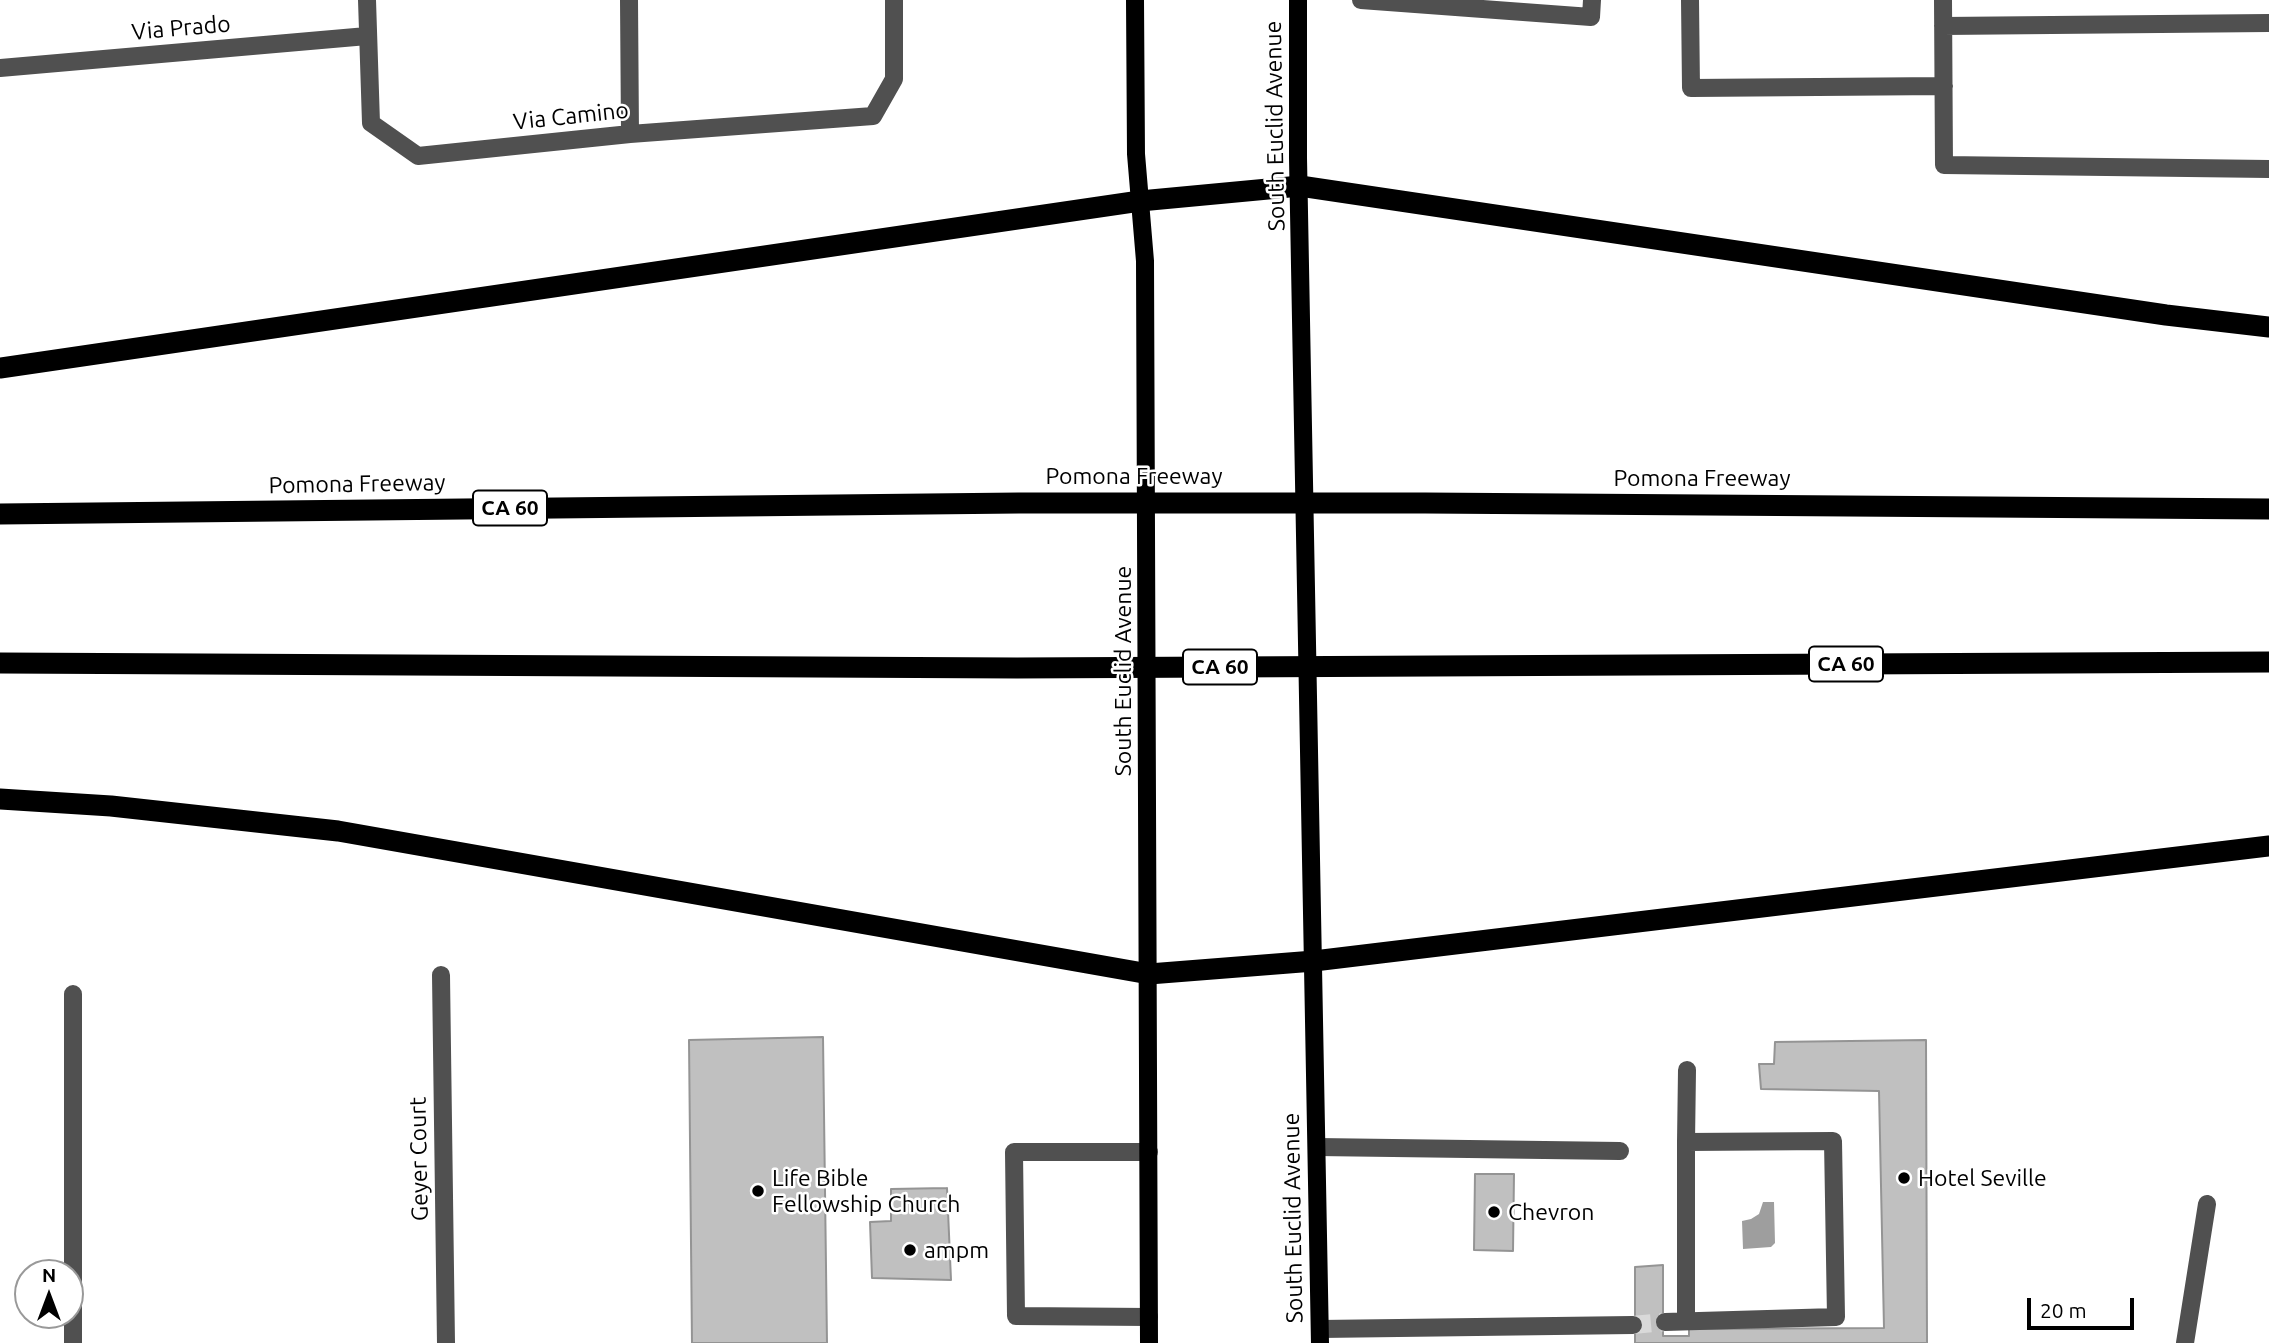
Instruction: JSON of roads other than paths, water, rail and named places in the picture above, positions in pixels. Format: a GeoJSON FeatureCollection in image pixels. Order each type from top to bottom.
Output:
{"type":"FeatureCollection","features":[{"type":"Feature","properties":{"kind":"highway"},"geometry":{"type":"LineString","coordinates":[[0,368],[1140,201],[1300,186],[2166,315],[2269,327]]}},
{"type":"Feature","properties":{"kind":"highway","name":"Pomona Freeway"},"geometry":{"type":"LineString","coordinates":[[0,514],[1019,503],[2269,509]]}},
{"type":"Feature","properties":{"kind":"highway","name":"CA 60"},"geometry":{"type":"LineString","coordinates":[[0,663],[1017,668],[2269,662]]}},
{"type":"Feature","properties":{"kind":"highway"},"geometry":{"type":"LineString","coordinates":[[0,799],[110,806],[338,831],[1149,974],[1314,961],[2269,846]]}},
{"type":"Feature","properties":{"kind":"main road","name":"South Euclid Avenue"},"geometry":{"type":"LineString","coordinates":[[1135,0],[1136,154],[1145,261],[1149,1343]]}},
{"type":"Feature","properties":{"kind":"main road","name":"South Euclid Avenue"},"geometry":{"type":"LineString","coordinates":[[1298,0],[1320,1336]]}},
{"type":"Feature","properties":{"kind":"street"},"geometry":{"type":"LineString","coordinates":[[367,0],[367,36]]}},
{"type":"Feature","properties":{"kind":"street"},"geometry":{"type":"LineString","coordinates":[[629,0],[630,134]]}},
{"type":"Feature","properties":{"kind":"street","name":"Via Camino"},"geometry":{"type":"LineString","coordinates":[[367,36],[371,123],[418,156],[630,134],[873,116],[894,79],[894,0]]}},
{"type":"Feature","properties":{"kind":"street"},"geometry":{"type":"LineString","coordinates":[[1361,0],[1591,17],[1592,0]]}},
{"type":"Feature","properties":{"kind":"street"},"geometry":{"type":"LineString","coordinates":[[1690,0],[1691,88],[1944,86]]}},
{"type":"Feature","properties":{"kind":"street"},"geometry":{"type":"LineString","coordinates":[[1943,0],[1944,165],[2269,169]]}},
{"type":"Feature","properties":{"kind":"street"},"geometry":{"type":"LineString","coordinates":[[1943,26],[2269,23]]}},
{"type":"Feature","properties":{"kind":"street","name":"Via Prado"},"geometry":{"type":"LineString","coordinates":[[0,68],[367,36]]}},
{"type":"Feature","properties":{"kind":"street","name":"Geyer Court"},"geometry":{"type":"LineString","coordinates":[[442,975],[446,1343]]}},
{"type":"Feature","properties":{"kind":"street"},"geometry":{"type":"LineString","coordinates":[[73,994],[73,1342]]}},
{"type":"Feature","properties":{"kind":"street"},"geometry":{"type":"LineString","coordinates":[[1686,1320],[1687,1070]]}},
{"type":"Feature","properties":{"kind":"street"},"geometry":{"type":"LineString","coordinates":[[1665,1322],[1836,1317],[1833,1141],[1686,1142]]}},
{"type":"Feature","properties":{"kind":"street"},"geometry":{"type":"LineString","coordinates":[[1317,1147],[1620,1151]]}},
{"type":"Feature","properties":{"kind":"street"},"geometry":{"type":"LineString","coordinates":[[1149,1152],[1014,1152],[1016,1316],[1149,1317]]}},
{"type":"Feature","properties":{"kind":"street"},"geometry":{"type":"LineString","coordinates":[[2185,1343],[2207,1204]]}},
{"type":"Feature","properties":{"kind":"street"},"geometry":{"type":"LineString","coordinates":[[1320,1336],[1464,1335],[1633,1325]]}},
{"type":"Feature","properties":{"kind":"tunnel"},"geometry":{"type":"LineString","coordinates":[[1633,1325],[1665,1322]]}},
{"type":"Feature","properties":{"kind":"place","name":"Hotel Seville"},"geometry":{"type":"Point","coordinates":[1904,1178]}},
{"type":"Feature","properties":{"kind":"place","name":"Life Bible Fellowship Church"},"geometry":{"type":"Point","coordinates":[758,1191]}},
{"type":"Feature","properties":{"kind":"place","name":"Chevron"},"geometry":{"type":"Point","coordinates":[1494,1212]}},
{"type":"Feature","properties":{"kind":"place","name":"ampm"},"geometry":{"type":"Point","coordinates":[910,1250]}}]}
